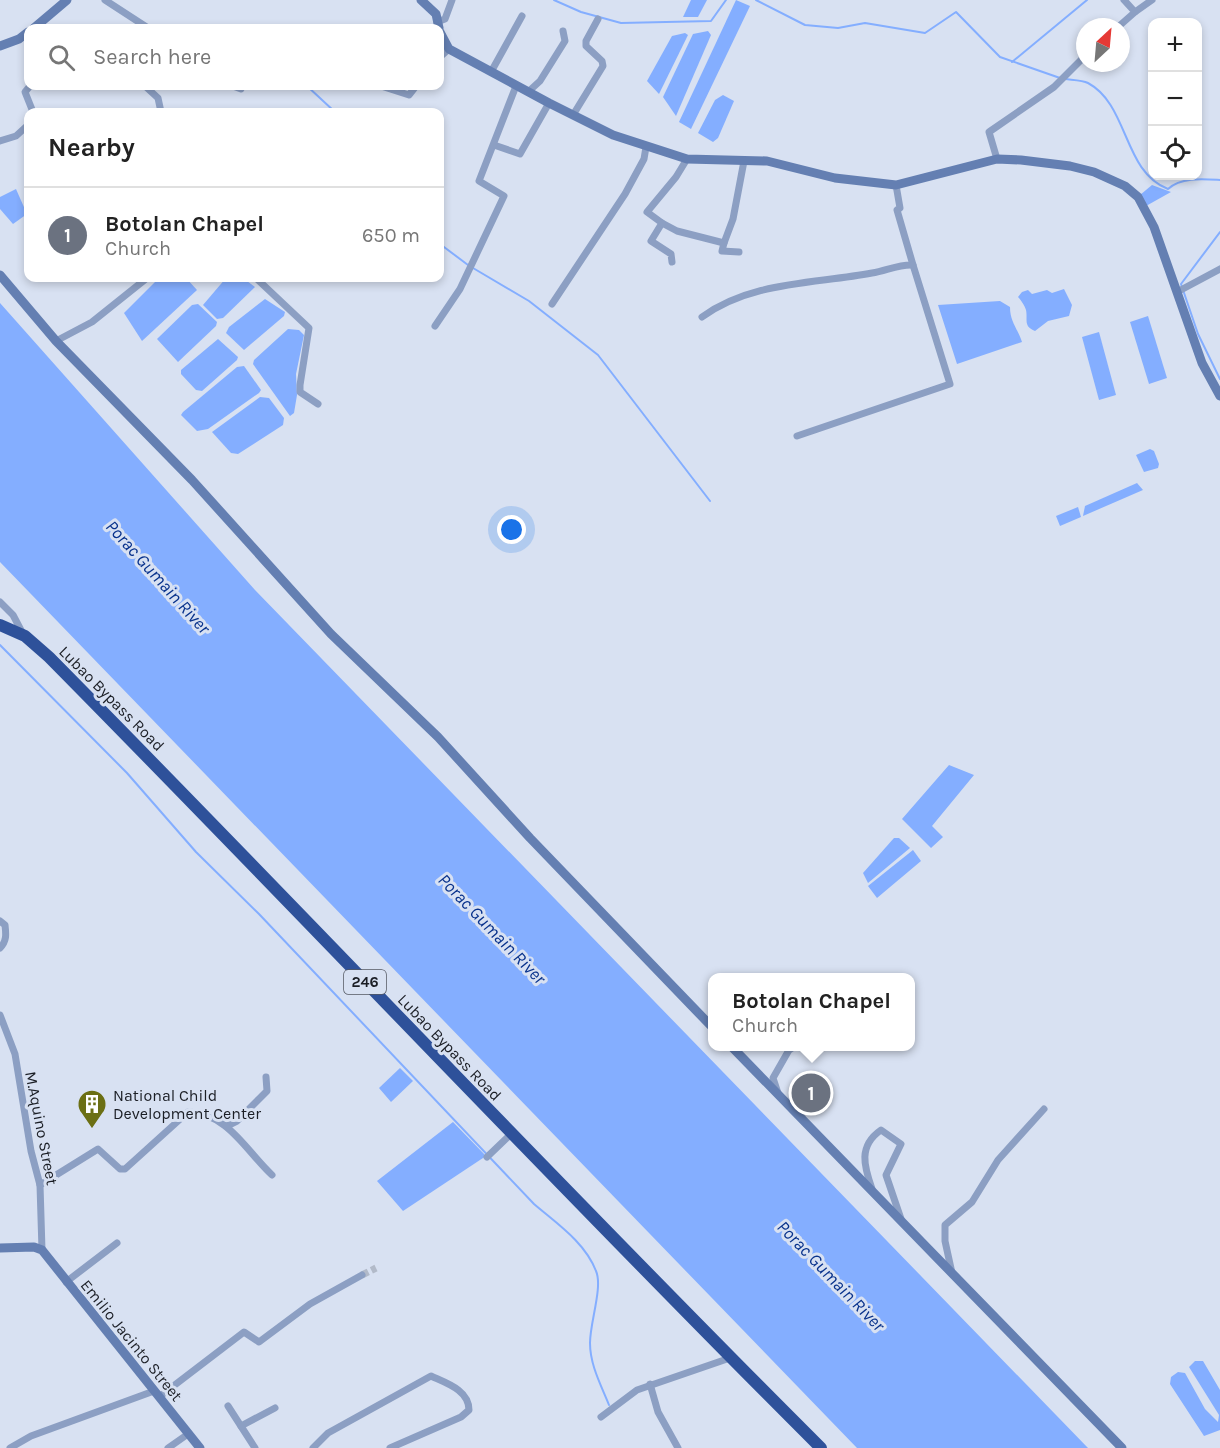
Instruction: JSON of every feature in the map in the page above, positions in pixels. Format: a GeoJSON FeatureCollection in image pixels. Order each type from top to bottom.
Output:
{"type":"FeatureCollection","features":[{"type":"Feature","properties":{"kind":"highway","name":"Lubao Bypass Road"},"geometry":{"type":"LineString","coordinates":[[0,625],[25,636],[234,843],[511,1134],[821,1448]]}},
{"type":"Feature","properties":{"kind":"street"},"geometry":{"type":"LineString","coordinates":[[39,24],[67,0]]}},
{"type":"Feature","properties":{"kind":"street"},"geometry":{"type":"LineString","coordinates":[[105,0],[142,24]]}},
{"type":"Feature","properties":{"kind":"street"},"geometry":{"type":"LineString","coordinates":[[421,0],[436,14],[437,24]]}},
{"type":"Feature","properties":{"kind":"street"},"geometry":{"type":"LineString","coordinates":[[441,24],[452,0]]}},
{"type":"Feature","properties":{"kind":"street"},"geometry":{"type":"LineString","coordinates":[[1124,0],[1135,12]]}},
{"type":"Feature","properties":{"kind":"street"},"geometry":{"type":"LineString","coordinates":[[1128,18],[1152,0]]}},
{"type":"Feature","properties":{"kind":"street"},"geometry":{"type":"LineString","coordinates":[[490,72],[522,15]]}},
{"type":"Feature","properties":{"kind":"street"},"geometry":{"type":"LineString","coordinates":[[573,115],[603,66],[602,61],[586,46],[598,19]]}},
{"type":"Feature","properties":{"kind":"street"},"geometry":{"type":"LineString","coordinates":[[528,92],[540,81],[565,41],[563,31]]}},
{"type":"Feature","properties":{"kind":"street"},"geometry":{"type":"LineString","coordinates":[[0,46],[24,37]]}},
{"type":"Feature","properties":{"kind":"street"},"geometry":{"type":"LineString","coordinates":[[444,39],[449,49],[573,115],[646,147],[687,159],[766,161],[860,182],[896,185],[997,159],[1070,166],[1125,186],[1144,207],[1202,363],[1220,396]]}},
{"type":"Feature","properties":{"kind":"street"},"geometry":{"type":"LineString","coordinates":[[444,53],[449,49]]}},
{"type":"Feature","properties":{"kind":"street"},"geometry":{"type":"LineString","coordinates":[[997,159],[989,132],[1054,87],[1076,64]]}},
{"type":"Feature","properties":{"kind":"street"},"geometry":{"type":"LineString","coordinates":[[435,326],[460,289],[504,196],[479,181],[516,86]]}},
{"type":"Feature","properties":{"kind":"street"},"geometry":{"type":"LineString","coordinates":[[27,90],[25,93],[31,108]]}},
{"type":"Feature","properties":{"kind":"street"},"geometry":{"type":"LineString","coordinates":[[149,90],[158,98],[160,108]]}},
{"type":"Feature","properties":{"kind":"street"},"geometry":{"type":"LineString","coordinates":[[393,90],[409,95],[413,90]]}},
{"type":"Feature","properties":{"kind":"street"},"geometry":{"type":"LineString","coordinates":[[494,145],[520,154],[549,103]]}},
{"type":"Feature","properties":{"kind":"street"},"geometry":{"type":"LineString","coordinates":[[0,141],[16,136],[24,129]]}},
{"type":"Feature","properties":{"kind":"street"},"geometry":{"type":"LineString","coordinates":[[552,304],[625,194],[644,159],[646,147]]}},
{"type":"Feature","properties":{"kind":"street"},"geometry":{"type":"LineString","coordinates":[[687,159],[676,177],[648,209],[648,214],[677,231],[724,243]]}},
{"type":"Feature","properties":{"kind":"street"},"geometry":{"type":"LineString","coordinates":[[739,252],[722,251],[733,219],[744,161]]}},
{"type":"Feature","properties":{"kind":"street"},"geometry":{"type":"LineString","coordinates":[[797,436],[950,384],[948,371],[897,210],[900,208],[896,185]]}},
{"type":"Feature","properties":{"kind":"street"},"geometry":{"type":"LineString","coordinates":[[662,224],[651,241],[671,254],[672,262]]}},
{"type":"Feature","properties":{"kind":"street"},"geometry":{"type":"LineString","coordinates":[[702,317],[715,308],[772,286],[913,265]]}},
{"type":"Feature","properties":{"kind":"street"},"geometry":{"type":"LineString","coordinates":[[1177,292],[1220,269]]}},
{"type":"Feature","properties":{"kind":"street"},"geometry":{"type":"LineString","coordinates":[[0,275],[56,341],[192,480],[331,634],[438,736],[530,838],[708,1023]]}},
{"type":"Feature","properties":{"kind":"street"},"geometry":{"type":"LineString","coordinates":[[56,341],[92,322],[142,282]]}},
{"type":"Feature","properties":{"kind":"street"},"geometry":{"type":"LineString","coordinates":[[260,282],[309,328],[300,392],[318,404]]}},
{"type":"Feature","properties":{"kind":"street"},"geometry":{"type":"LineString","coordinates":[[0,602],[13,615],[25,636]]}},
{"type":"Feature","properties":{"kind":"street"},"geometry":{"type":"LineString","coordinates":[[0,921],[5,925],[6,934],[0,948]]}},
{"type":"Feature","properties":{"kind":"street","name":"M.Aquino Street"},"geometry":{"type":"LineString","coordinates":[[0,1015],[15,1054],[31,1151],[40,1185],[42,1250]]}},
{"type":"Feature","properties":{"kind":"street"},"geometry":{"type":"LineString","coordinates":[[735,1051],[872,1189],[1122,1448]]}},
{"type":"Feature","properties":{"kind":"street"},"geometry":{"type":"LineString","coordinates":[[780,1098],[773,1078],[788,1051]]}},
{"type":"Feature","properties":{"kind":"street"},"geometry":{"type":"LineString","coordinates":[[227,1126],[237,1121],[267,1091],[266,1077]]}},
{"type":"Feature","properties":{"kind":"street"},"geometry":{"type":"LineString","coordinates":[[952,1273],[945,1241],[945,1225],[972,1202],[998,1160],[1044,1109]]}},
{"type":"Feature","properties":{"kind":"street"},"geometry":{"type":"LineString","coordinates":[[40,1185],[63,1173],[98,1149],[120,1169],[125,1169],[188,1112],[227,1126],[272,1175]]}},
{"type":"Feature","properties":{"kind":"street"},"geometry":{"type":"LineString","coordinates":[[872,1189],[863,1163],[865,1147],[872,1136],[881,1130],[901,1144],[886,1175],[902,1222]]}},
{"type":"Feature","properties":{"kind":"street"},"geometry":{"type":"LineString","coordinates":[[489,1155],[511,1134]]}},
{"type":"Feature","properties":{"kind":"street"},"geometry":{"type":"LineString","coordinates":[[66,1282],[117,1243]]}},
{"type":"Feature","properties":{"kind":"street"},"geometry":{"type":"LineString","coordinates":[[0,1248],[34,1246],[42,1250]]}},
{"type":"Feature","properties":{"kind":"street","name":"Emilio Jacinto Street"},"geometry":{"type":"LineString","coordinates":[[42,1250],[200,1448]]}},
{"type":"Feature","properties":{"kind":"street"},"geometry":{"type":"LineString","coordinates":[[10,1448],[31,1436],[156,1394],[244,1332],[259,1342],[310,1304],[362,1275]]}},
{"type":"Feature","properties":{"kind":"street"},"geometry":{"type":"LineString","coordinates":[[601,1418],[637,1390],[730,1358]]}},
{"type":"Feature","properties":{"kind":"street"},"geometry":{"type":"LineString","coordinates":[[313,1448],[328,1433],[431,1376],[460,1390],[469,1405],[469,1410],[461,1417],[390,1448]]}},
{"type":"Feature","properties":{"kind":"street"},"geometry":{"type":"LineString","coordinates":[[650,1384],[658,1412],[678,1448]]}},
{"type":"Feature","properties":{"kind":"street"},"geometry":{"type":"LineString","coordinates":[[228,1406],[255,1448]]}},
{"type":"Feature","properties":{"kind":"street"},"geometry":{"type":"LineString","coordinates":[[241,1426],[275,1408]]}},
{"type":"Feature","properties":{"kind":"street"},"geometry":{"type":"LineString","coordinates":[[168,1448],[189,1434]]}},
{"type":"Feature","properties":{"kind":"water"},"geometry":{"type":"Polygon","coordinates":[[[691,0],[707,0],[698,17],[683,17],[691,0]]]}},
{"type":"Feature","properties":{"kind":"water"},"geometry":{"type":"Polygon","coordinates":[[[736,0],[750,6],[691,129],[679,122],[736,0]]]}},
{"type":"Feature","properties":{"kind":"water"},"geometry":{"type":"Polygon","coordinates":[[[708,31],[711,35],[676,116],[663,97],[693,34],[708,31]]]}},
{"type":"Feature","properties":{"kind":"water"},"geometry":{"type":"Polygon","coordinates":[[[685,33],[688,35],[659,94],[647,81],[672,36],[685,33]]]}},
{"type":"Feature","properties":{"kind":"water"},"geometry":{"type":"Polygon","coordinates":[[[723,95],[734,101],[718,138],[713,142],[698,133],[715,100],[723,95]]]}},
{"type":"Feature","properties":{"kind":"water"},"geometry":{"type":"Polygon","coordinates":[[[1152,185],[1171,192],[1146,206],[1140,195],[1152,185]]]}},
{"type":"Feature","properties":{"kind":"water"},"geometry":{"type":"Polygon","coordinates":[[[16,189],[24,207],[24,216],[13,224],[0,209],[0,197],[16,189]]]}},
{"type":"Feature","properties":{"kind":"water"},"geometry":{"type":"Polygon","coordinates":[[[155,282],[190,282],[197,290],[142,341],[124,313],[155,282]]]}},
{"type":"Feature","properties":{"kind":"water"},"geometry":{"type":"Polygon","coordinates":[[[223,282],[248,282],[255,287],[223,318],[217,319],[203,305],[223,282]]]}},
{"type":"Feature","properties":{"kind":"water"},"geometry":{"type":"Polygon","coordinates":[[[1064,289],[1072,305],[1069,316],[1048,321],[1035,331],[1029,327],[1025,308],[1018,297],[1022,292],[1028,290],[1032,294],[1047,290],[1052,293],[1064,289]]]}},
{"type":"Feature","properties":{"kind":"water"},"geometry":{"type":"Polygon","coordinates":[[[265,299],[285,312],[284,316],[244,350],[226,333],[229,327],[265,299]]]}},
{"type":"Feature","properties":{"kind":"water"},"geometry":{"type":"Polygon","coordinates":[[[1000,301],[1010,307],[1022,342],[957,364],[938,305],[1000,301]]]}},
{"type":"Feature","properties":{"kind":"water","name":"Porac Gumain River"},"geometry":{"type":"Polygon","coordinates":[[[0,303],[255,590],[1088,1448],[857,1448],[0,562],[0,303]]]}},
{"type":"Feature","properties":{"kind":"water"},"geometry":{"type":"Polygon","coordinates":[[[198,304],[217,322],[216,326],[178,362],[157,339],[192,305],[198,304]]]}},
{"type":"Feature","properties":{"kind":"water"},"geometry":{"type":"Polygon","coordinates":[[[1148,316],[1167,378],[1149,384],[1130,322],[1148,316]]]}},
{"type":"Feature","properties":{"kind":"water"},"geometry":{"type":"Polygon","coordinates":[[[288,329],[299,330],[304,335],[296,374],[297,395],[294,413],[290,416],[253,364],[254,360],[288,329]]]}},
{"type":"Feature","properties":{"kind":"water"},"geometry":{"type":"Polygon","coordinates":[[[1099,332],[1116,395],[1099,400],[1082,337],[1099,332]]]}},
{"type":"Feature","properties":{"kind":"water"},"geometry":{"type":"Polygon","coordinates":[[[218,339],[238,357],[237,360],[202,391],[196,390],[181,374],[181,370],[218,339]]]}},
{"type":"Feature","properties":{"kind":"water"},"geometry":{"type":"Polygon","coordinates":[[[244,366],[261,390],[259,393],[208,429],[197,431],[181,415],[183,412],[237,367],[244,366]]]}},
{"type":"Feature","properties":{"kind":"water"},"geometry":{"type":"Polygon","coordinates":[[[260,397],[269,398],[284,418],[283,425],[238,454],[231,453],[212,432],[260,397]]]}},
{"type":"Feature","properties":{"kind":"water"},"geometry":{"type":"Polygon","coordinates":[[[1150,449],[1154,451],[1159,464],[1158,468],[1144,472],[1136,455],[1150,449]]]}},
{"type":"Feature","properties":{"kind":"water"},"geometry":{"type":"Polygon","coordinates":[[[1137,483],[1143,490],[1083,516],[1085,506],[1137,483]]]}},
{"type":"Feature","properties":{"kind":"water"},"geometry":{"type":"Polygon","coordinates":[[[1078,507],[1081,517],[1060,526],[1056,516],[1078,507]]]}},
{"type":"Feature","properties":{"kind":"water"},"geometry":{"type":"Polygon","coordinates":[[[949,765],[974,775],[932,826],[943,837],[931,848],[902,819],[949,765]]]}},
{"type":"Feature","properties":{"kind":"water"},"geometry":{"type":"Polygon","coordinates":[[[894,838],[899,838],[910,848],[868,883],[863,873],[894,838]]]}},
{"type":"Feature","properties":{"kind":"water"},"geometry":{"type":"Polygon","coordinates":[[[913,850],[921,861],[877,898],[868,886],[913,850]]]}},
{"type":"Feature","properties":{"kind":"water"},"geometry":{"type":"Polygon","coordinates":[[[400,1068],[413,1081],[391,1102],[379,1088],[400,1068]]]}},
{"type":"Feature","properties":{"kind":"water"},"geometry":{"type":"Polygon","coordinates":[[[453,1122],[486,1156],[403,1211],[377,1181],[453,1122]]]}},
{"type":"Feature","properties":{"kind":"water"},"geometry":{"type":"Polygon","coordinates":[[[1195,1361],[1203,1361],[1220,1390],[1220,1430],[1204,1436],[1170,1384],[1171,1377],[1178,1372],[1185,1373],[1205,1409],[1218,1422],[1219,1415],[1189,1367],[1195,1361]]]}},
{"type":"Feature","properties":{"kind":"waterway"},"geometry":{"type":"LineString","coordinates":[[554,0],[581,12],[621,23],[711,21],[726,0]]}},
{"type":"Feature","properties":{"kind":"waterway"},"geometry":{"type":"LineString","coordinates":[[756,0],[805,25],[838,28],[865,23],[925,33],[956,12],[1000,57],[1060,78]]}},
{"type":"Feature","properties":{"kind":"waterway"},"geometry":{"type":"LineString","coordinates":[[1012,62],[1087,0]]}},
{"type":"Feature","properties":{"kind":"waterway"},"geometry":{"type":"LineString","coordinates":[[1065,79],[1086,82],[1101,93],[1111,106],[1142,168],[1153,180],[1168,189],[1179,182],[1200,179],[1220,180]]}},
{"type":"Feature","properties":{"kind":"waterway"},"geometry":{"type":"LineString","coordinates":[[311,90],[331,108]]}},
{"type":"Feature","properties":{"kind":"waterway"},"geometry":{"type":"LineString","coordinates":[[1220,232],[1181,284],[1198,334],[1220,379]]}},
{"type":"Feature","properties":{"kind":"waterway"},"geometry":{"type":"LineString","coordinates":[[444,247],[468,265]]}},
{"type":"Feature","properties":{"kind":"waterway"},"geometry":{"type":"LineString","coordinates":[[473,268],[529,301],[598,355],[710,501]]}},
{"type":"Feature","properties":{"kind":"waterway"},"geometry":{"type":"LineString","coordinates":[[0,645],[127,773],[196,852],[259,914],[534,1204],[585,1251],[598,1278],[590,1351],[596,1375],[609,1405]]}},
{"type":"Feature","properties":{"kind":"tunnel"},"geometry":{"type":"LineString","coordinates":[[362,1275],[376,1268]]}},
{"type":"Feature","properties":{"kind":"place","name":"Botolan Chapel"},"geometry":{"type":"Point","coordinates":[811,1093]}},
{"type":"Feature","properties":{"kind":"place","name":"National Child Development Center"},"geometry":{"type":"Point","coordinates":[92,1130]}}]}
